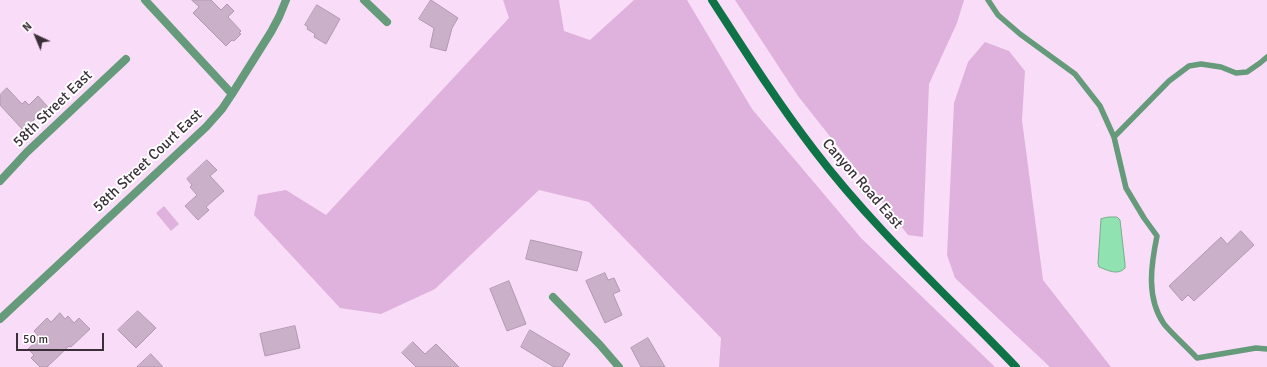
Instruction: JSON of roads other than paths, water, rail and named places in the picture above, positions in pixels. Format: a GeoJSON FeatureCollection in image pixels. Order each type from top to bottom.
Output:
{"type":"FeatureCollection","features":[{"type":"Feature","properties":{"kind":"main road","name":"Canyon Road East"},"geometry":{"type":"LineString","coordinates":[[712,0],[764,82],[824,162],[852,196],[894,242],[1016,367]]}},
{"type":"Feature","properties":{"kind":"street"},"geometry":{"type":"LineString","coordinates":[[145,0],[232,94]]}},
{"type":"Feature","properties":{"kind":"street","name":"58th Street Court East"},"geometry":{"type":"LineString","coordinates":[[0,319],[206,127],[222,109],[232,94],[274,27],[286,0]]}},
{"type":"Feature","properties":{"kind":"street"},"geometry":{"type":"LineString","coordinates":[[364,0],[387,22]]}},
{"type":"Feature","properties":{"kind":"street","name":"58th Street East"},"geometry":{"type":"LineString","coordinates":[[0,181],[27,152],[126,59]]}},
{"type":"Feature","properties":{"kind":"street"},"geometry":{"type":"LineString","coordinates":[[553,297],[600,345],[618,367]]}},
{"type":"Feature","properties":{"kind":"lane"},"geometry":{"type":"LineString","coordinates":[[988,0],[998,15],[1020,34],[1075,74],[1100,106],[1114,137],[1126,188],[1157,236],[1152,260],[1151,286],[1155,307],[1164,324],[1197,358],[1256,348],[1267,349]]}},
{"type":"Feature","properties":{"kind":"lane"},"geometry":{"type":"LineString","coordinates":[[1114,137],[1169,81],[1189,66],[1201,64],[1221,67],[1236,73],[1247,72],[1267,57]]}}]}
